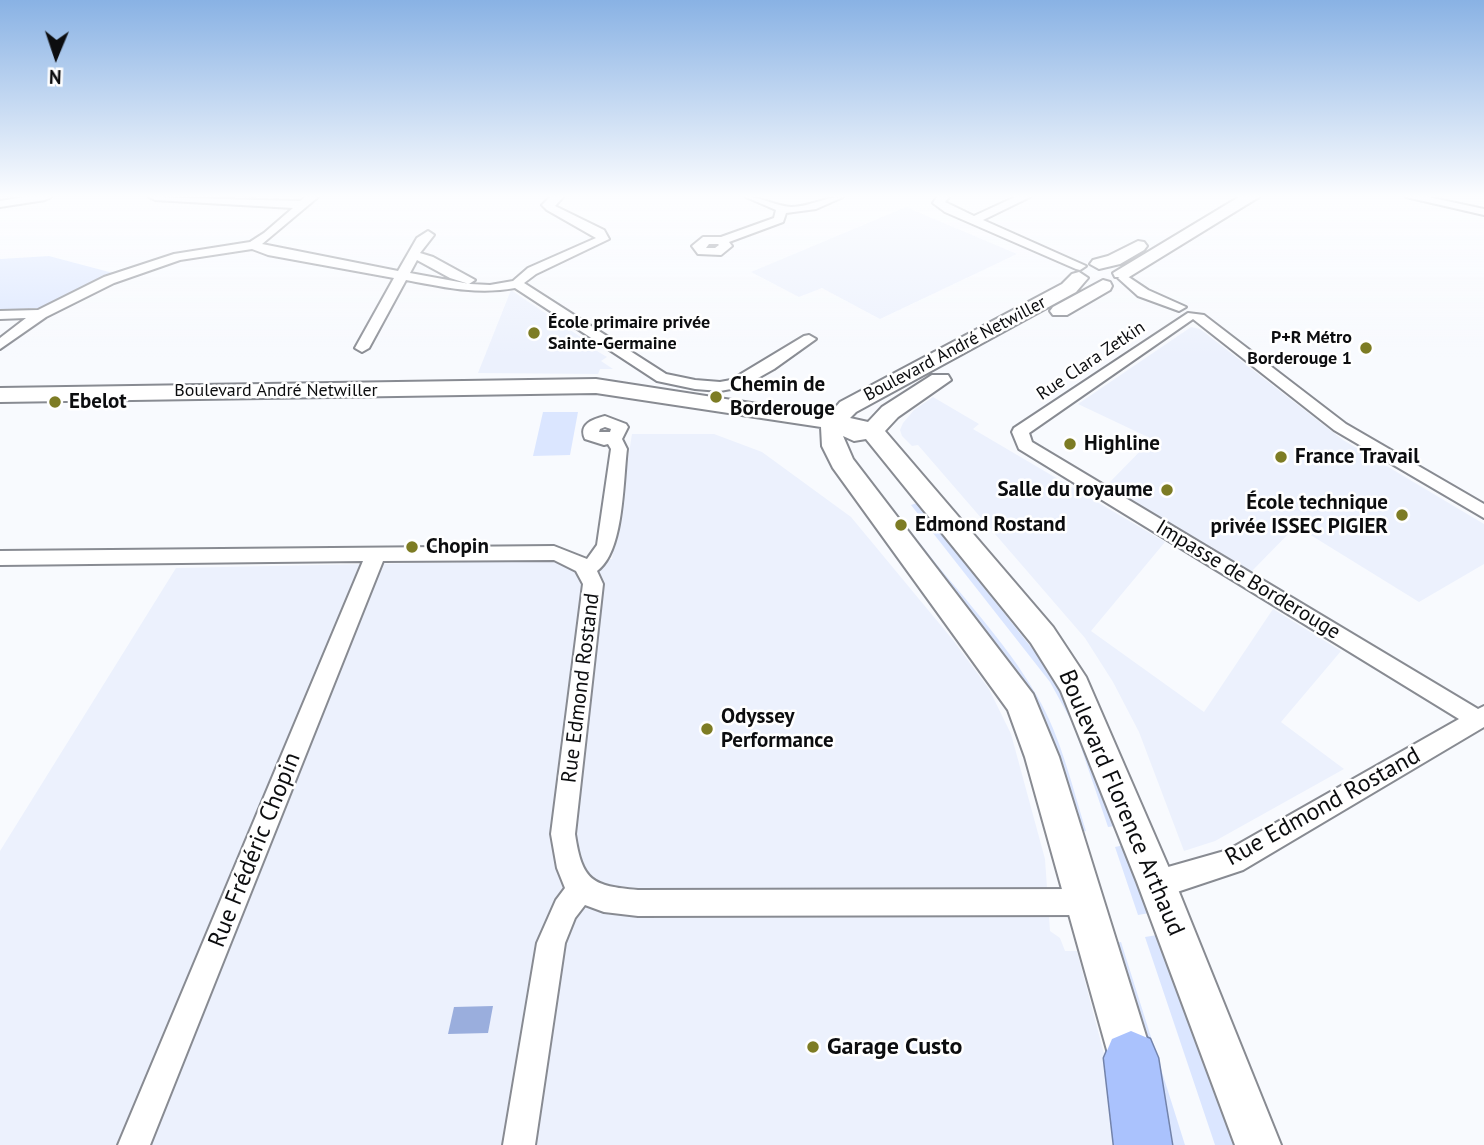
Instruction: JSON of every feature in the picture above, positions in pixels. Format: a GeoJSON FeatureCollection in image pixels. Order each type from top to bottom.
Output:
{"type":"FeatureCollection","features":[{"type":"Feature","properties":{"kind":"highway"},"geometry":{"type":"LineString","coordinates":[[1131,1058],[1143,1145]]}},
{"type":"Feature","properties":{"kind":"main road"},"geometry":{"type":"LineString","coordinates":[[1079,272],[1114,260],[1131,250]]}},
{"type":"Feature","properties":{"kind":"main road","name":"Boulevard André Netwiller"},"geometry":{"type":"LineString","coordinates":[[526,389],[588,394],[832,429],[872,430],[890,412],[917,394],[1165,250]]}},
{"type":"Feature","properties":{"kind":"main road"},"geometry":{"type":"LineString","coordinates":[[1099,264],[1116,281]]}},
{"type":"Feature","properties":{"kind":"main road"},"geometry":{"type":"LineString","coordinates":[[1079,272],[1116,281]]}},
{"type":"Feature","properties":{"kind":"main road","name":"Boulevard André Netwiller"},"geometry":{"type":"LineString","coordinates":[[832,429],[848,407],[904,380],[1060,292],[1079,272]]}},
{"type":"Feature","properties":{"kind":"main road","name":"Boulevard André Netwiller"},"geometry":{"type":"LineString","coordinates":[[0,395],[596,386],[667,388],[832,429]]}},
{"type":"Feature","properties":{"kind":"main road","name":"Boulevard André Netwiller"},"geometry":{"type":"LineString","coordinates":[[0,387],[25,393]]}},
{"type":"Feature","properties":{"kind":"main road"},"geometry":{"type":"LineString","coordinates":[[832,429],[842,462],[977,640],[1021,704],[1042,757],[1157,1145]]}},
{"type":"Feature","properties":{"kind":"main road","name":"Boulevard Florence Arthaud"},"geometry":{"type":"LineString","coordinates":[[872,430],[1063,663],[1089,715],[1258,1145]]}},
{"type":"Feature","properties":{"kind":"street"},"geometry":{"type":"LineString","coordinates":[[0,345],[41,314],[109,281],[158,262],[211,250]]}},
{"type":"Feature","properties":{"kind":"street"},"geometry":{"type":"LineString","coordinates":[[266,250],[481,289],[517,284],[667,388],[714,387],[737,383],[809,339]]}},
{"type":"Feature","properties":{"kind":"street"},"geometry":{"type":"LineString","coordinates":[[362,348],[417,250]]}},
{"type":"Feature","properties":{"kind":"street"},"geometry":{"type":"LineString","coordinates":[[517,284],[532,271],[578,250]]}},
{"type":"Feature","properties":{"kind":"street"},"geometry":{"type":"LineString","coordinates":[[1034,250],[1079,272]]}},
{"type":"Feature","properties":{"kind":"street"},"geometry":{"type":"LineString","coordinates":[[413,256],[431,259],[458,278],[469,279]]}},
{"type":"Feature","properties":{"kind":"street"},"geometry":{"type":"LineString","coordinates":[[1116,281],[1189,314],[1340,427],[1484,512]]}},
{"type":"Feature","properties":{"kind":"street"},"geometry":{"type":"LineString","coordinates":[[0,315],[41,314]]}},
{"type":"Feature","properties":{"kind":"street","name":"Rue Clara Zetkin"},"geometry":{"type":"LineString","coordinates":[[1021,439],[1020,432],[1028,426],[1189,314]]}},
{"type":"Feature","properties":{"kind":"street"},"geometry":{"type":"LineString","coordinates":[[587,568],[597,563],[604,554],[606,545],[619,449],[614,438]]}},
{"type":"Feature","properties":{"kind":"street","name":"Impasse de Borderouge"},"geometry":{"type":"LineString","coordinates":[[1021,439],[1032,452],[1480,718]]}},
{"type":"Feature","properties":{"kind":"street","name":"Rue Edmond Rostand"},"geometry":{"type":"LineString","coordinates":[[0,558],[554,553],[573,559],[587,568],[593,584],[563,834],[566,867],[581,888]]}},
{"type":"Feature","properties":{"kind":"street","name":"Rue Frédéric Chopin"},"geometry":{"type":"LineString","coordinates":[[134,1145],[376,554]]}},
{"type":"Feature","properties":{"kind":"street","name":"Rue Edmond Rostand"},"geometry":{"type":"LineString","coordinates":[[1156,882],[1177,880],[1234,861],[1480,718]]}},
{"type":"Feature","properties":{"kind":"street"},"geometry":{"type":"LineString","coordinates":[[519,1145],[551,943],[565,909],[581,888],[603,901],[638,903],[1085,902]]}},
{"type":"Feature","properties":{"kind":"shaded area"},"geometry":{"type":"Polygon","coordinates":[[[802,250],[1009,250],[1017,254],[880,319],[822,288],[799,297],[751,272],[802,250]]]}},
{"type":"Feature","properties":{"kind":"shaded area"},"geometry":{"type":"Polygon","coordinates":[[[49,256],[113,273],[39,308],[0,310],[0,259],[49,256]]]}},
{"type":"Feature","properties":{"kind":"shaded area","name":"École primaire privée Sainte-Germaine"},"geometry":{"type":"Polygon","coordinates":[[[511,290],[594,346],[592,348],[607,357],[601,361],[613,369],[600,369],[598,374],[478,373],[511,290]]]}},
{"type":"Feature","properties":{"kind":"shaded area"},"geometry":{"type":"Polygon","coordinates":[[[1191,327],[1200,329],[1343,440],[1484,524],[1484,564],[1419,602],[1296,526],[1251,572],[1106,486],[1152,439],[1078,404],[1191,327]]]}},
{"type":"Feature","properties":{"kind":"shaded area"},"geometry":{"type":"Polygon","coordinates":[[[933,397],[979,424],[973,429],[1165,542],[1091,631],[1204,712],[1273,609],[1341,651],[1281,722],[1344,769],[1215,841],[1184,851],[1139,732],[1113,682],[1085,638],[918,445],[912,446],[902,436],[900,430],[903,423],[914,410],[933,397]]]}},
{"type":"Feature","properties":{"kind":"shaded area"},"geometry":{"type":"Polygon","coordinates":[[[543,412],[578,412],[570,455],[533,456],[543,412]]]}},
{"type":"Feature","properties":{"kind":"shaded area"},"geometry":{"type":"Polygon","coordinates":[[[632,434],[714,434],[762,452],[851,517],[953,640],[989,689],[1011,734],[1045,859],[1050,931],[1060,938],[1065,951],[1077,951],[1128,1145],[0,1145],[0,851],[176,568],[612,559],[632,434]]]}},
{"type":"Feature","properties":{"kind":"shaded area"},"geometry":{"type":"Polygon","coordinates":[[[917,503],[1061,685],[1122,825],[1108,827],[1073,724],[1050,682],[911,505],[917,503]]]}},
{"type":"Feature","properties":{"kind":"shaded area"},"geometry":{"type":"Polygon","coordinates":[[[920,543],[996,636],[1037,696],[1059,745],[1086,831],[1076,833],[1054,763],[914,544],[920,543]]]}},
{"type":"Feature","properties":{"kind":"shaded area"},"geometry":{"type":"Polygon","coordinates":[[[1129,844],[1155,912],[1138,915],[1115,847],[1129,844]]]}},
{"type":"Feature","properties":{"kind":"shaded area"},"geometry":{"type":"Polygon","coordinates":[[[1163,934],[1244,1145],[1215,1145],[1145,937],[1163,934]]]}},
{"type":"Feature","properties":{"kind":"shaded area"},"geometry":{"type":"Polygon","coordinates":[[[1121,942],[1185,1145],[1171,1145],[1109,943],[1121,942]]]}},
{"type":"Feature","properties":{"kind":"water"},"geometry":{"type":"Polygon","coordinates":[[[493,1006],[488,1033],[448,1034],[454,1007],[493,1006]]]}},
{"type":"Feature","properties":{"kind":"place","name":"École primaire privée Sainte-Germaine"},"geometry":{"type":"Point","coordinates":[534,333]}},
{"type":"Feature","properties":{"kind":"place","name":"P+R Métro Borderouge 1"},"geometry":{"type":"Point","coordinates":[1366,348]}},
{"type":"Feature","properties":{"kind":"place","name":"Chemin de Borderouge"},"geometry":{"type":"Point","coordinates":[716,397]}},
{"type":"Feature","properties":{"kind":"place","name":"Ebelot"},"geometry":{"type":"Point","coordinates":[55,402]}},
{"type":"Feature","properties":{"kind":"place","name":"Highline"},"geometry":{"type":"Point","coordinates":[1070,444]}},
{"type":"Feature","properties":{"kind":"place","name":"France Travail"},"geometry":{"type":"Point","coordinates":[1281,457]}},
{"type":"Feature","properties":{"kind":"place","name":"Salle du royaume"},"geometry":{"type":"Point","coordinates":[1167,490]}},
{"type":"Feature","properties":{"kind":"place","name":"École technique privée ISSEC PIGIER"},"geometry":{"type":"Point","coordinates":[1402,515]}},
{"type":"Feature","properties":{"kind":"place","name":"Edmond Rostand"},"geometry":{"type":"Point","coordinates":[901,525]}},
{"type":"Feature","properties":{"kind":"place","name":"Chopin"},"geometry":{"type":"Point","coordinates":[412,547]}},
{"type":"Feature","properties":{"kind":"place","name":"Odyssey Performance"},"geometry":{"type":"Point","coordinates":[707,729]}},
{"type":"Feature","properties":{"kind":"place","name":"Garage Custo"},"geometry":{"type":"Point","coordinates":[813,1047]}}]}
